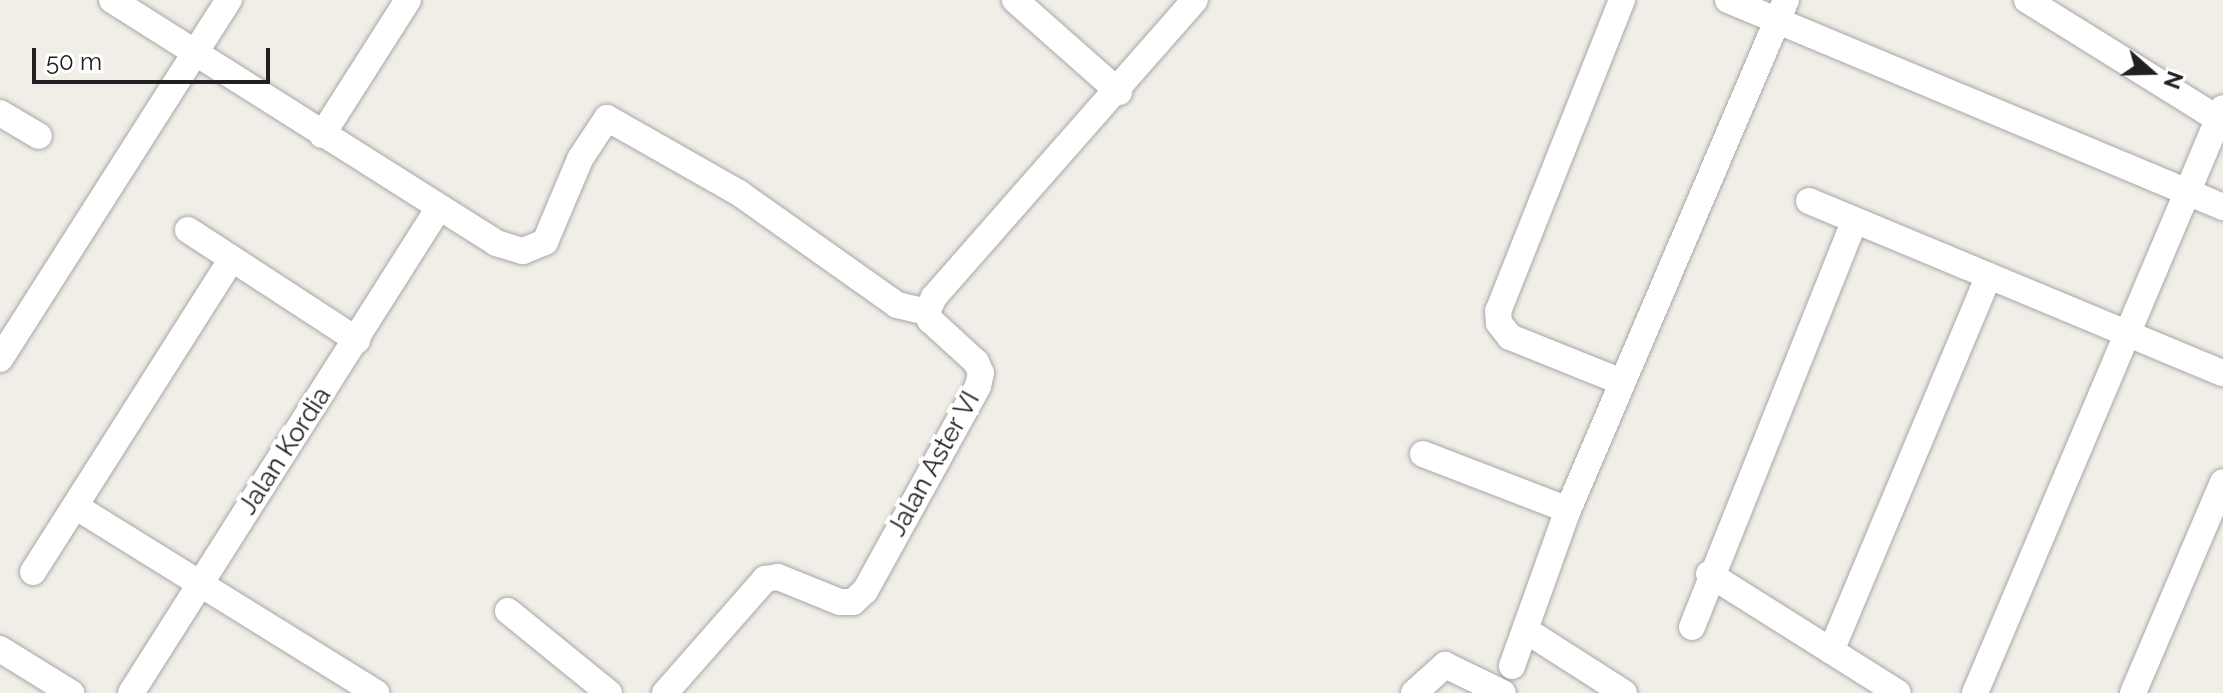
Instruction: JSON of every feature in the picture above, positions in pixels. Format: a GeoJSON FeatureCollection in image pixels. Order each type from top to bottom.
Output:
{"type":"FeatureCollection","features":[{"type":"Feature","properties":{"kind":"street"},"geometry":{"type":"LineString","coordinates":[[112,0],[496,243],[536,249],[557,218],[580,159],[607,118],[739,193],[897,305],[927,312],[934,297],[1119,92],[1195,0]]}},
{"type":"Feature","properties":{"kind":"street"},"geometry":{"type":"LineString","coordinates":[[0,359],[229,0]]}},
{"type":"Feature","properties":{"kind":"street"},"geometry":{"type":"LineString","coordinates":[[322,135],[408,0]]}},
{"type":"Feature","properties":{"kind":"street"},"geometry":{"type":"LineString","coordinates":[[1015,0],[1119,92]]}},
{"type":"Feature","properties":{"kind":"street"},"geometry":{"type":"LineString","coordinates":[[1622,0],[1498,311],[1499,323],[1510,337],[1622,382]]}},
{"type":"Feature","properties":{"kind":"street"},"geometry":{"type":"LineString","coordinates":[[1728,0],[1782,10],[2223,207]]}},
{"type":"Feature","properties":{"kind":"street"},"geometry":{"type":"LineString","coordinates":[[1975,693],[2221,114],[2027,0]]}},
{"type":"Feature","properties":{"kind":"street"},"geometry":{"type":"LineString","coordinates":[[1512,666],[1568,510],[1782,10]]}},
{"type":"Feature","properties":{"kind":"street"},"geometry":{"type":"LineString","coordinates":[[0,113],[39,136]]}},
{"type":"Feature","properties":{"kind":"street"},"geometry":{"type":"LineString","coordinates":[[1809,201],[2223,373]]}},
{"type":"Feature","properties":{"kind":"street","name":"Jalan Kordia"},"geometry":{"type":"LineString","coordinates":[[131,693],[438,209]]}},
{"type":"Feature","properties":{"kind":"street"},"geometry":{"type":"LineString","coordinates":[[1692,627],[1709,574],[1855,220]]}},
{"type":"Feature","properties":{"kind":"street"},"geometry":{"type":"LineString","coordinates":[[188,230],[357,340]]}},
{"type":"Feature","properties":{"kind":"street"},"geometry":{"type":"LineString","coordinates":[[33,572],[78,508],[232,259]]}},
{"type":"Feature","properties":{"kind":"street"},"geometry":{"type":"LineString","coordinates":[[1831,651],[1989,276]]}},
{"type":"Feature","properties":{"kind":"street","name":"Jalan Aster VI"},"geometry":{"type":"LineString","coordinates":[[665,693],[765,579],[778,577],[840,602],[853,602],[865,591],[981,373],[927,312]]}},
{"type":"Feature","properties":{"kind":"street"},"geometry":{"type":"LineString","coordinates":[[1423,454],[1568,510]]}},
{"type":"Feature","properties":{"kind":"street"},"geometry":{"type":"LineString","coordinates":[[2133,693],[2223,482]]}},
{"type":"Feature","properties":{"kind":"street"},"geometry":{"type":"LineString","coordinates":[[78,508],[200,580],[376,693]]}},
{"type":"Feature","properties":{"kind":"street"},"geometry":{"type":"LineString","coordinates":[[1709,574],[1898,693]]}},
{"type":"Feature","properties":{"kind":"street"},"geometry":{"type":"LineString","coordinates":[[508,611],[609,693]]}},
{"type":"Feature","properties":{"kind":"street"},"geometry":{"type":"LineString","coordinates":[[1527,631],[1624,693]]}},
{"type":"Feature","properties":{"kind":"street"},"geometry":{"type":"LineString","coordinates":[[0,649],[71,693]]}},
{"type":"Feature","properties":{"kind":"street"},"geometry":{"type":"LineString","coordinates":[[1414,693],[1445,665],[1503,693]]}}]}
